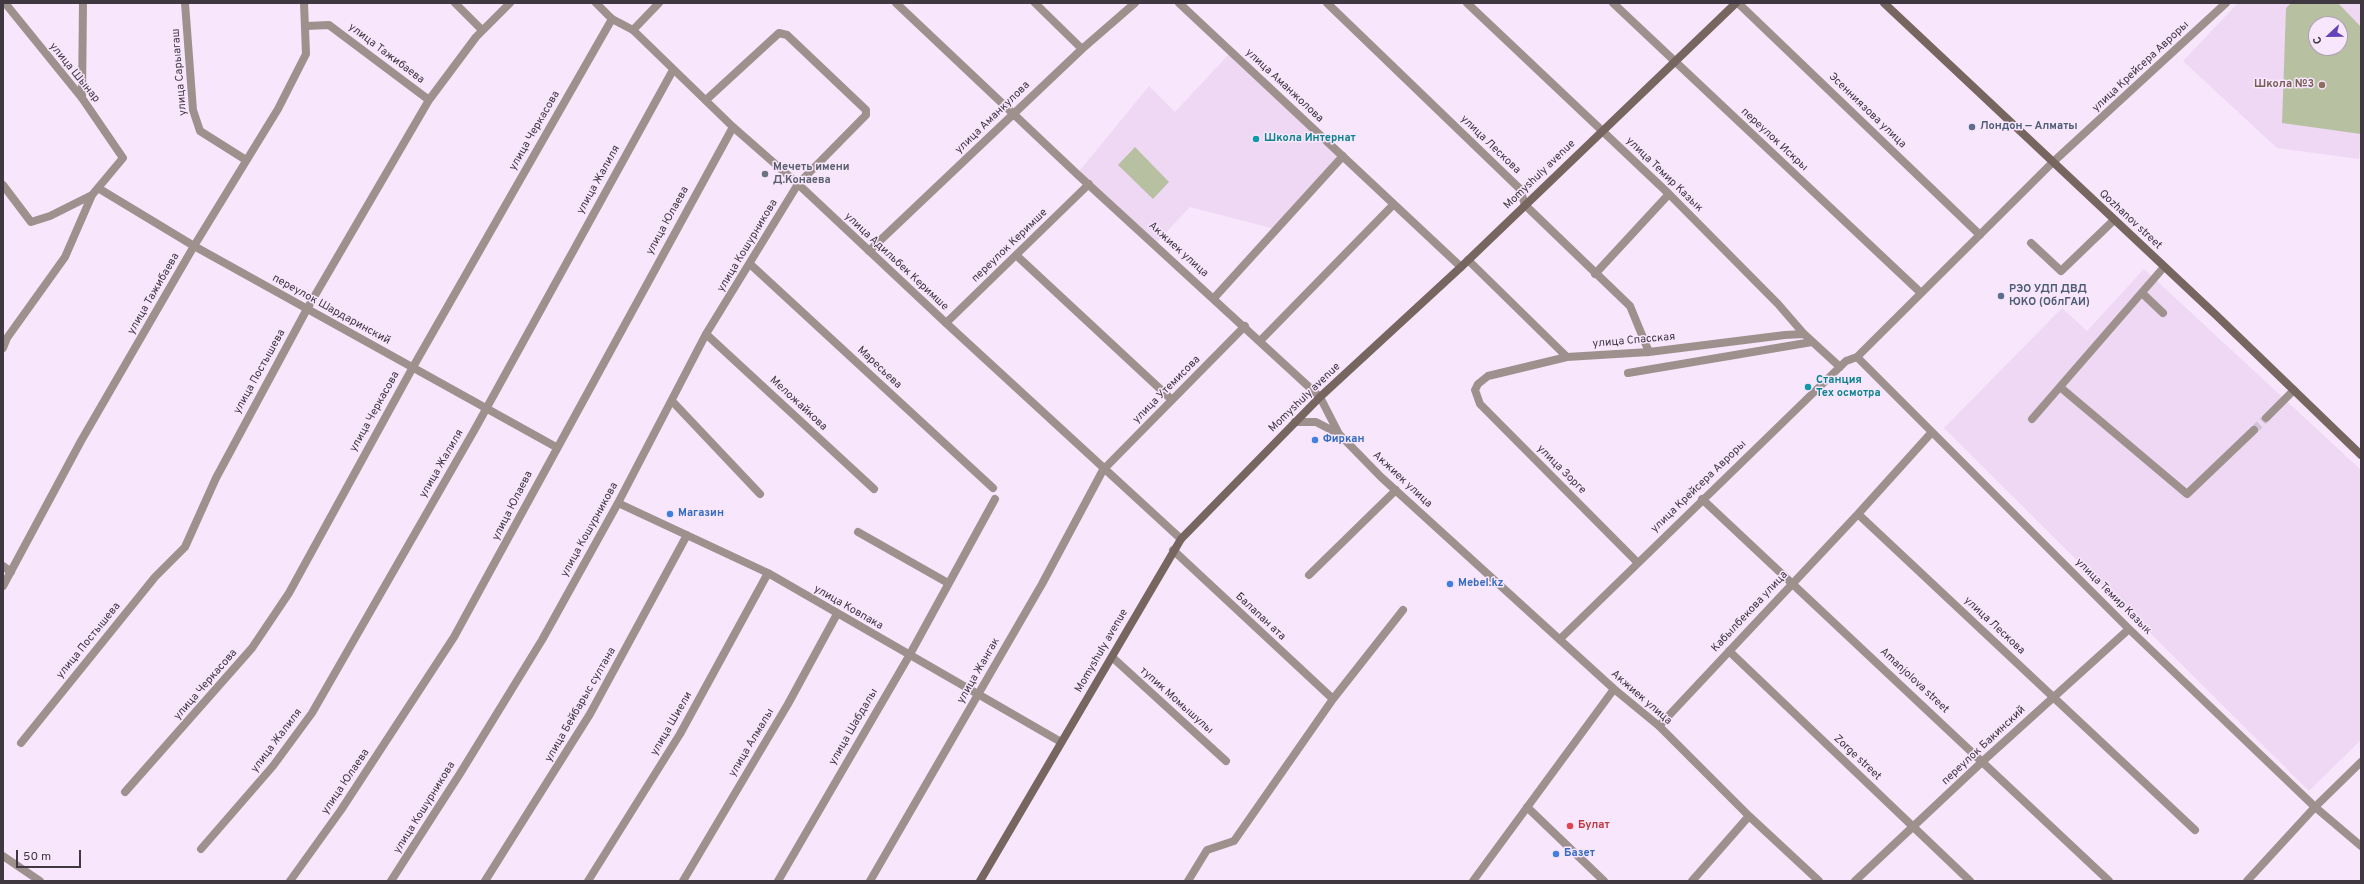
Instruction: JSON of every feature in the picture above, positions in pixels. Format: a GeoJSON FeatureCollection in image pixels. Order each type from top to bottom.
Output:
{"type":"FeatureCollection","features":[{"type":"Feature","properties":{"kind":"main road","name":"Momyshuly avenue"},"geometry":{"type":"LineString","coordinates":[[980,881],[1112,657],[1173,550],[1181,539],[1320,397],[1461,267],[1674,61],[1737,3]]}},
{"type":"Feature","properties":{"kind":"main road","name":"Qozhanov street"},"geometry":{"type":"LineString","coordinates":[[1884,3],[2361,455]]}},
{"type":"Feature","properties":{"kind":"street","name":"улица Шынар"},"geometry":{"type":"LineString","coordinates":[[5,3],[82,98],[123,158],[98,188]]}},
{"type":"Feature","properties":{"kind":"street"},"geometry":{"type":"LineString","coordinates":[[82,98],[83,3]]}},
{"type":"Feature","properties":{"kind":"street","name":"улица Сарыагаш"},"geometry":{"type":"LineString","coordinates":[[185,3],[193,110],[200,131],[246,160]]}},
{"type":"Feature","properties":{"kind":"street","name":"улица Тажибаева"},"geometry":{"type":"LineString","coordinates":[[3,586],[81,441],[194,246],[278,109],[306,54],[304,3]]}},
{"type":"Feature","properties":{"kind":"street"},"geometry":{"type":"LineString","coordinates":[[455,3],[482,30]]}},
{"type":"Feature","properties":{"kind":"street","name":"улица Постышева"},"geometry":{"type":"LineString","coordinates":[[21,743],[156,577],[185,547],[216,478],[307,309],[429,100],[482,30],[510,3]]}},
{"type":"Feature","properties":{"kind":"street","name":"улица Адильбек Керимше"},"geometry":{"type":"LineString","coordinates":[[596,3],[612,20],[633,30],[733,127],[798,184],[946,324],[1181,539]]}},
{"type":"Feature","properties":{"kind":"street"},"geometry":{"type":"LineString","coordinates":[[633,30],[659,3]]}},
{"type":"Feature","properties":{"kind":"street","name":"Акжиек улица"},"geometry":{"type":"LineString","coordinates":[[896,3],[1089,184],[1245,326],[1320,397],[1339,434],[1396,490],[1560,638],[1614,689],[1659,726],[1749,816],[1818,881]]}},
{"type":"Feature","properties":{"kind":"street"},"geometry":{"type":"LineString","coordinates":[[1035,3],[1082,49]]}},
{"type":"Feature","properties":{"kind":"street","name":"улица Аманкулова"},"geometry":{"type":"LineString","coordinates":[[869,252],[1082,49],[1135,3]]}},
{"type":"Feature","properties":{"kind":"street","name":"улица Аманжолова"},"geometry":{"type":"LineString","coordinates":[[1179,3],[1343,156],[1393,205],[1461,267]]}},
{"type":"Feature","properties":{"kind":"street","name":"улица Лескова"},"geometry":{"type":"LineString","coordinates":[[1326,3],[1520,189],[1525,204],[1595,274],[1630,306],[1649,352]]}},
{"type":"Feature","properties":{"kind":"street","name":"улица Темир Казык"},"geometry":{"type":"LineString","coordinates":[[1467,3],[1669,194],[1778,304],[1804,334],[1840,367]]}},
{"type":"Feature","properties":{"kind":"street","name":"переулок Искры"},"geometry":{"type":"LineString","coordinates":[[1613,3],[1921,293]]}},
{"type":"Feature","properties":{"kind":"street","name":"Эсенниязова улица"},"geometry":{"type":"LineString","coordinates":[[1737,3],[1980,235]]}},
{"type":"Feature","properties":{"kind":"street","name":"улица Крейсера Авроры"},"geometry":{"type":"LineString","coordinates":[[1560,638],[1846,361],[1857,357],[2052,163],[2226,3]]}},
{"type":"Feature","properties":{"kind":"street","name":"улица Черкасова"},"geometry":{"type":"LineString","coordinates":[[125,792],[252,648],[289,593],[413,367],[612,20]]}},
{"type":"Feature","properties":{"kind":"street","name":"улица Тажибаева"},"geometry":{"type":"LineString","coordinates":[[306,26],[329,25],[429,100]]}},
{"type":"Feature","properties":{"kind":"street","name":"улица Кошурникова"},"geometry":{"type":"LineString","coordinates":[[391,881],[461,772],[542,640],[618,503],[706,334],[798,184],[866,115],[866,110],[787,35],[779,33],[706,100]]}},
{"type":"Feature","properties":{"kind":"street","name":"улица Жалиля"},"geometry":{"type":"LineString","coordinates":[[201,849],[274,766],[312,713],[485,408],[673,70]]}},
{"type":"Feature","properties":{"kind":"street","name":"улица Юлаева"},"geometry":{"type":"LineString","coordinates":[[290,881],[341,810],[454,638],[501,553],[556,447],[733,127]]}},
{"type":"Feature","properties":{"kind":"street"},"geometry":{"type":"LineString","coordinates":[[1214,298],[1343,156]]}},
{"type":"Feature","properties":{"kind":"street","name":"переулок Керимше"},"geometry":{"type":"LineString","coordinates":[[946,324],[1089,184]]}},
{"type":"Feature","properties":{"kind":"street"},"geometry":{"type":"LineString","coordinates":[[3,185],[31,222],[50,216],[92,195]]}},
{"type":"Feature","properties":{"kind":"street"},"geometry":{"type":"LineString","coordinates":[[3,348],[5,337],[65,257],[92,195],[98,188]]}},
{"type":"Feature","properties":{"kind":"street","name":"переулок Шардаринский"},"geometry":{"type":"LineString","coordinates":[[98,188],[194,246],[556,447]]}},
{"type":"Feature","properties":{"kind":"street"},"geometry":{"type":"LineString","coordinates":[[1595,274],[1669,194]]}},
{"type":"Feature","properties":{"kind":"street"},"geometry":{"type":"LineString","coordinates":[[1260,341],[1393,205]]}},
{"type":"Feature","properties":{"kind":"street"},"geometry":{"type":"LineString","coordinates":[[2031,243],[2060,271],[2114,220]]}},
{"type":"Feature","properties":{"kind":"street"},"geometry":{"type":"LineString","coordinates":[[1016,255],[1172,400]]}},
{"type":"Feature","properties":{"kind":"street"},"geometry":{"type":"LineString","coordinates":[[1468,260],[1568,358]]}},
{"type":"Feature","properties":{"kind":"street","name":"Маресьева"},"geometry":{"type":"LineString","coordinates":[[750,264],[993,488]]}},
{"type":"Feature","properties":{"kind":"street"},"geometry":{"type":"LineString","coordinates":[[2032,420],[2164,267]]}},
{"type":"Feature","properties":{"kind":"street"},"geometry":{"type":"LineString","coordinates":[[2142,292],[2163,312]]}},
{"type":"Feature","properties":{"kind":"street","name":"улица Утемисова"},"geometry":{"type":"LineString","coordinates":[[1104,470],[1245,326]]}},
{"type":"Feature","properties":{"kind":"street","name":"Меложайкова"},"geometry":{"type":"LineString","coordinates":[[706,334],[874,489]]}},
{"type":"Feature","properties":{"kind":"street","name":"улица Спасская"},"geometry":{"type":"LineString","coordinates":[[1475,390],[1478,384],[1488,376],[1568,358],[1649,352],[1804,334]]}},
{"type":"Feature","properties":{"kind":"street"},"geometry":{"type":"LineString","coordinates":[[1628,373],[1812,342]]}},
{"type":"Feature","properties":{"kind":"street","name":"улица Темир Казык"},"geometry":{"type":"LineString","coordinates":[[1857,357],[2129,629],[2315,807],[2361,846]]}},
{"type":"Feature","properties":{"kind":"street"},"geometry":{"type":"LineString","coordinates":[[2060,387],[2187,494],[2254,430]]}},
{"type":"Feature","properties":{"kind":"street","name":"улица Зорге"},"geometry":{"type":"LineString","coordinates":[[1475,390],[1480,404],[1637,562]]}},
{"type":"Feature","properties":{"kind":"street"},"geometry":{"type":"LineString","coordinates":[[2266,418],[2294,390]]}},
{"type":"Feature","properties":{"kind":"street"},"geometry":{"type":"LineString","coordinates":[[672,401],[760,494]]}},
{"type":"Feature","properties":{"kind":"street"},"geometry":{"type":"LineString","coordinates":[[1295,422],[1316,422],[1339,434]]}},
{"type":"Feature","properties":{"kind":"street"},"geometry":{"type":"LineString","coordinates":[[1858,514],[1932,432]]}},
{"type":"Feature","properties":{"kind":"street","name":"улица Жангак"},"geometry":{"type":"LineString","coordinates":[[870,881],[1042,584],[1104,470]]}},
{"type":"Feature","properties":{"kind":"street"},"geometry":{"type":"LineString","coordinates":[[1309,575],[1396,490]]}},
{"type":"Feature","properties":{"kind":"street","name":"улица Шабдалы"},"geometry":{"type":"LineString","coordinates":[[778,881],[908,656],[995,499]]}},
{"type":"Feature","properties":{"kind":"street","name":"Amanjolova street"},"geometry":{"type":"LineString","coordinates":[[1702,499],[1983,761],[2109,881]]}},
{"type":"Feature","properties":{"kind":"street","name":"улица Ковпака"},"geometry":{"type":"LineString","coordinates":[[618,503],[768,573],[908,656],[1061,742]]}},
{"type":"Feature","properties":{"kind":"street","name":"улица Лескова"},"geometry":{"type":"LineString","coordinates":[[1858,514],[2195,830]]}},
{"type":"Feature","properties":{"kind":"street","name":"Кабылбекова улица"},"geometry":{"type":"LineString","coordinates":[[1659,726],[1858,514]]}},
{"type":"Feature","properties":{"kind":"street"},"geometry":{"type":"LineString","coordinates":[[858,532],[948,583]]}},
{"type":"Feature","properties":{"kind":"street","name":"улица Бейбарыс султана"},"geometry":{"type":"LineString","coordinates":[[485,881],[590,714],[687,535]]}},
{"type":"Feature","properties":{"kind":"street","name":"Балапан ата"},"geometry":{"type":"LineString","coordinates":[[1173,550],[1333,699]]}},
{"type":"Feature","properties":{"kind":"street"},"geometry":{"type":"LineString","coordinates":[[3,566],[11,572]]}},
{"type":"Feature","properties":{"kind":"street","name":"улица Шиели"},"geometry":{"type":"LineString","coordinates":[[588,881],[680,734],[768,573]]}},
{"type":"Feature","properties":{"kind":"street"},"geometry":{"type":"LineString","coordinates":[[1188,881],[1208,850],[1234,841],[1333,699],[1403,610]]}},
{"type":"Feature","properties":{"kind":"street","name":"улица Алмалы"},"geometry":{"type":"LineString","coordinates":[[683,881],[784,710],[837,614]]}},
{"type":"Feature","properties":{"kind":"street","name":"переулок Бакинский"},"geometry":{"type":"LineString","coordinates":[[1855,881],[1983,761],[2129,629]]}},
{"type":"Feature","properties":{"kind":"street","name":"Zorge street"},"geometry":{"type":"LineString","coordinates":[[1729,652],[1970,881]]}},
{"type":"Feature","properties":{"kind":"street","name":"тупик Момышулы"},"geometry":{"type":"LineString","coordinates":[[1112,657],[1226,761]]}},
{"type":"Feature","properties":{"kind":"street"},"geometry":{"type":"LineString","coordinates":[[1473,881],[1614,689]]}},
{"type":"Feature","properties":{"kind":"street"},"geometry":{"type":"LineString","coordinates":[[2248,881],[2315,807],[2361,762]]}},
{"type":"Feature","properties":{"kind":"street"},"geometry":{"type":"LineString","coordinates":[[1527,807],[1604,881]]}},
{"type":"Feature","properties":{"kind":"street"},"geometry":{"type":"LineString","coordinates":[[1692,881],[1749,816]]}},
{"type":"Feature","properties":{"kind":"street"},"geometry":{"type":"LineString","coordinates":[[3,856],[40,881]]}},
{"type":"Feature","properties":{"kind":"shaded area"},"geometry":{"type":"Polygon","coordinates":[[[2238,3],[2361,3],[2361,137],[2359,159],[2277,148],[2183,61],[2238,3]]]}},
{"type":"Feature","properties":{"kind":"shaded area"},"geometry":{"type":"Polygon","coordinates":[[[1231,52],[1343,156],[1275,229],[1190,207],[1155,244],[1077,174],[1149,86],[1175,112],[1231,52]]]}},
{"type":"Feature","properties":{"kind":"shaded area"},"geometry":{"type":"Polygon","coordinates":[[[2144,269],[2361,470],[2361,740],[2309,791],[1944,428],[2062,308],[2087,331],[2144,269]]]}},
{"type":"Feature","properties":{"kind":"green space","name":"Школа №3"},"geometry":{"type":"Polygon","coordinates":[[[2291,3],[2338,3],[2361,27],[2361,134],[2282,123],[2286,8],[2291,3]]]}},
{"type":"Feature","properties":{"kind":"green space"},"geometry":{"type":"Polygon","coordinates":[[[1135,147],[1169,182],[1153,199],[1118,165],[1135,147]]]}},
{"type":"Feature","properties":{"kind":"tunnel"},"geometry":{"type":"LineString","coordinates":[[2254,430],[2266,418]]}},
{"type":"Feature","properties":{"kind":"place","name":"Школа №3"},"geometry":{"type":"Point","coordinates":[2322,85]}},
{"type":"Feature","properties":{"kind":"place","name":"Лондон — Алматы"},"geometry":{"type":"Point","coordinates":[1972,127]}},
{"type":"Feature","properties":{"kind":"place","name":"Школа Интернат"},"geometry":{"type":"Point","coordinates":[1256,139]}},
{"type":"Feature","properties":{"kind":"place","name":"Мечеть имени Д.Конаева"},"geometry":{"type":"Point","coordinates":[765,174]}},
{"type":"Feature","properties":{"kind":"place","name":"РЭО УДП ДВД ЮКО (ОблГАИ)"},"geometry":{"type":"Point","coordinates":[2001,296]}},
{"type":"Feature","properties":{"kind":"place","name":"Станция Тех осмотра"},"geometry":{"type":"Point","coordinates":[1808,387]}},
{"type":"Feature","properties":{"kind":"place","name":"Фиркан"},"geometry":{"type":"Point","coordinates":[1315,440]}},
{"type":"Feature","properties":{"kind":"place","name":"Магазин"},"geometry":{"type":"Point","coordinates":[670,514]}},
{"type":"Feature","properties":{"kind":"place","name":"Mebel.kz"},"geometry":{"type":"Point","coordinates":[1450,584]}},
{"type":"Feature","properties":{"kind":"place","name":"Булат"},"geometry":{"type":"Point","coordinates":[1570,826]}},
{"type":"Feature","properties":{"kind":"place","name":"Базет"},"geometry":{"type":"Point","coordinates":[1556,854]}}]}
